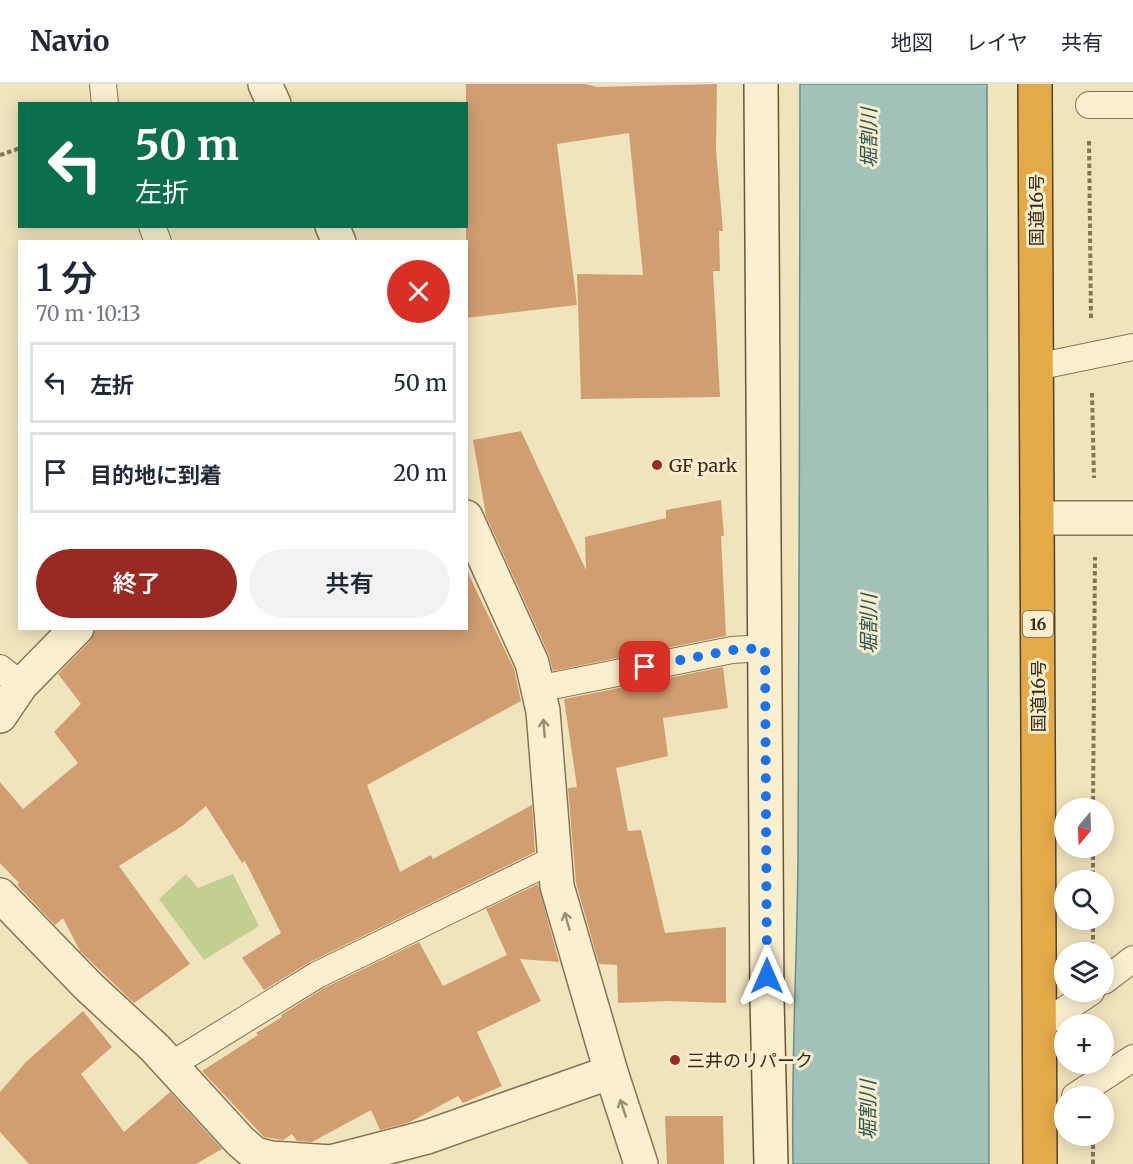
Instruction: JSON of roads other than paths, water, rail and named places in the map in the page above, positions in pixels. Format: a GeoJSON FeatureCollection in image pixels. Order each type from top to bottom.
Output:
{"type":"FeatureCollection","features":[{"type":"Feature","properties":{"kind":"highway","name":"国道16号"},"geometry":{"type":"LineString","coordinates":[[1035,84],[1039,1027],[1052,1110],[1040,1164]]}},
{"type":"Feature","properties":{"kind":"street"},"geometry":{"type":"LineString","coordinates":[[265,84],[273,102]]}},
{"type":"Feature","properties":{"kind":"street"},"geometry":{"type":"LineString","coordinates":[[761,84],[767,999],[771,1164]]}},
{"type":"Feature","properties":{"kind":"street"},"geometry":{"type":"LineString","coordinates":[[1037,519],[1133,518]]}},
{"type":"Feature","properties":{"kind":"street"},"geometry":{"type":"LineString","coordinates":[[468,521],[532,663],[543,711],[557,886],[640,1164]]}},
{"type":"Feature","properties":{"kind":"street"},"geometry":{"type":"LineString","coordinates":[[0,716],[10,677],[74,630]]}},
{"type":"Feature","properties":{"kind":"street"},"geometry":{"type":"LineString","coordinates":[[0,895],[89,987],[171,1065],[240,1141],[255,1154],[271,1158],[331,1162],[427,1137],[611,1072]]}},
{"type":"Feature","properties":{"kind":"lane"},"geometry":{"type":"LineString","coordinates":[[103,84],[105,102]]}},
{"type":"Feature","properties":{"kind":"lane"},"geometry":{"type":"LineString","coordinates":[[1089,105],[1133,105]]}},
{"type":"Feature","properties":{"kind":"lane"},"geometry":{"type":"LineString","coordinates":[[1036,367],[1133,347]]}},
{"type":"Feature","properties":{"kind":"lane"},"geometry":{"type":"LineString","coordinates":[[537,688],[732,650],[765,648]]}},
{"type":"Feature","properties":{"kind":"lane"},"geometry":{"type":"LineString","coordinates":[[171,1065],[317,975],[555,859]]}},
{"type":"Feature","properties":{"kind":"lane"},"geometry":{"type":"LineString","coordinates":[[1114,973],[1133,959]]}},
{"type":"Feature","properties":{"kind":"lane"},"geometry":{"type":"LineString","coordinates":[[1039,1027],[1076,1002]]}},
{"type":"Feature","properties":{"kind":"lane"},"geometry":{"type":"LineString","coordinates":[[1090,1086],[1133,1058]]}},
{"type":"Feature","properties":{"kind":"water","name":"堀割川"},"geometry":{"type":"Polygon","coordinates":[[[800,84],[987,84],[989,1164],[793,1164],[798,860],[800,84]]]}},
{"type":"Feature","properties":{"kind":"place","name":"GF park"},"geometry":{"type":"Point","coordinates":[657,465]}},
{"type":"Feature","properties":{"kind":"place","name":"三井のリパーク"},"geometry":{"type":"Point","coordinates":[675,1060]}}]}
